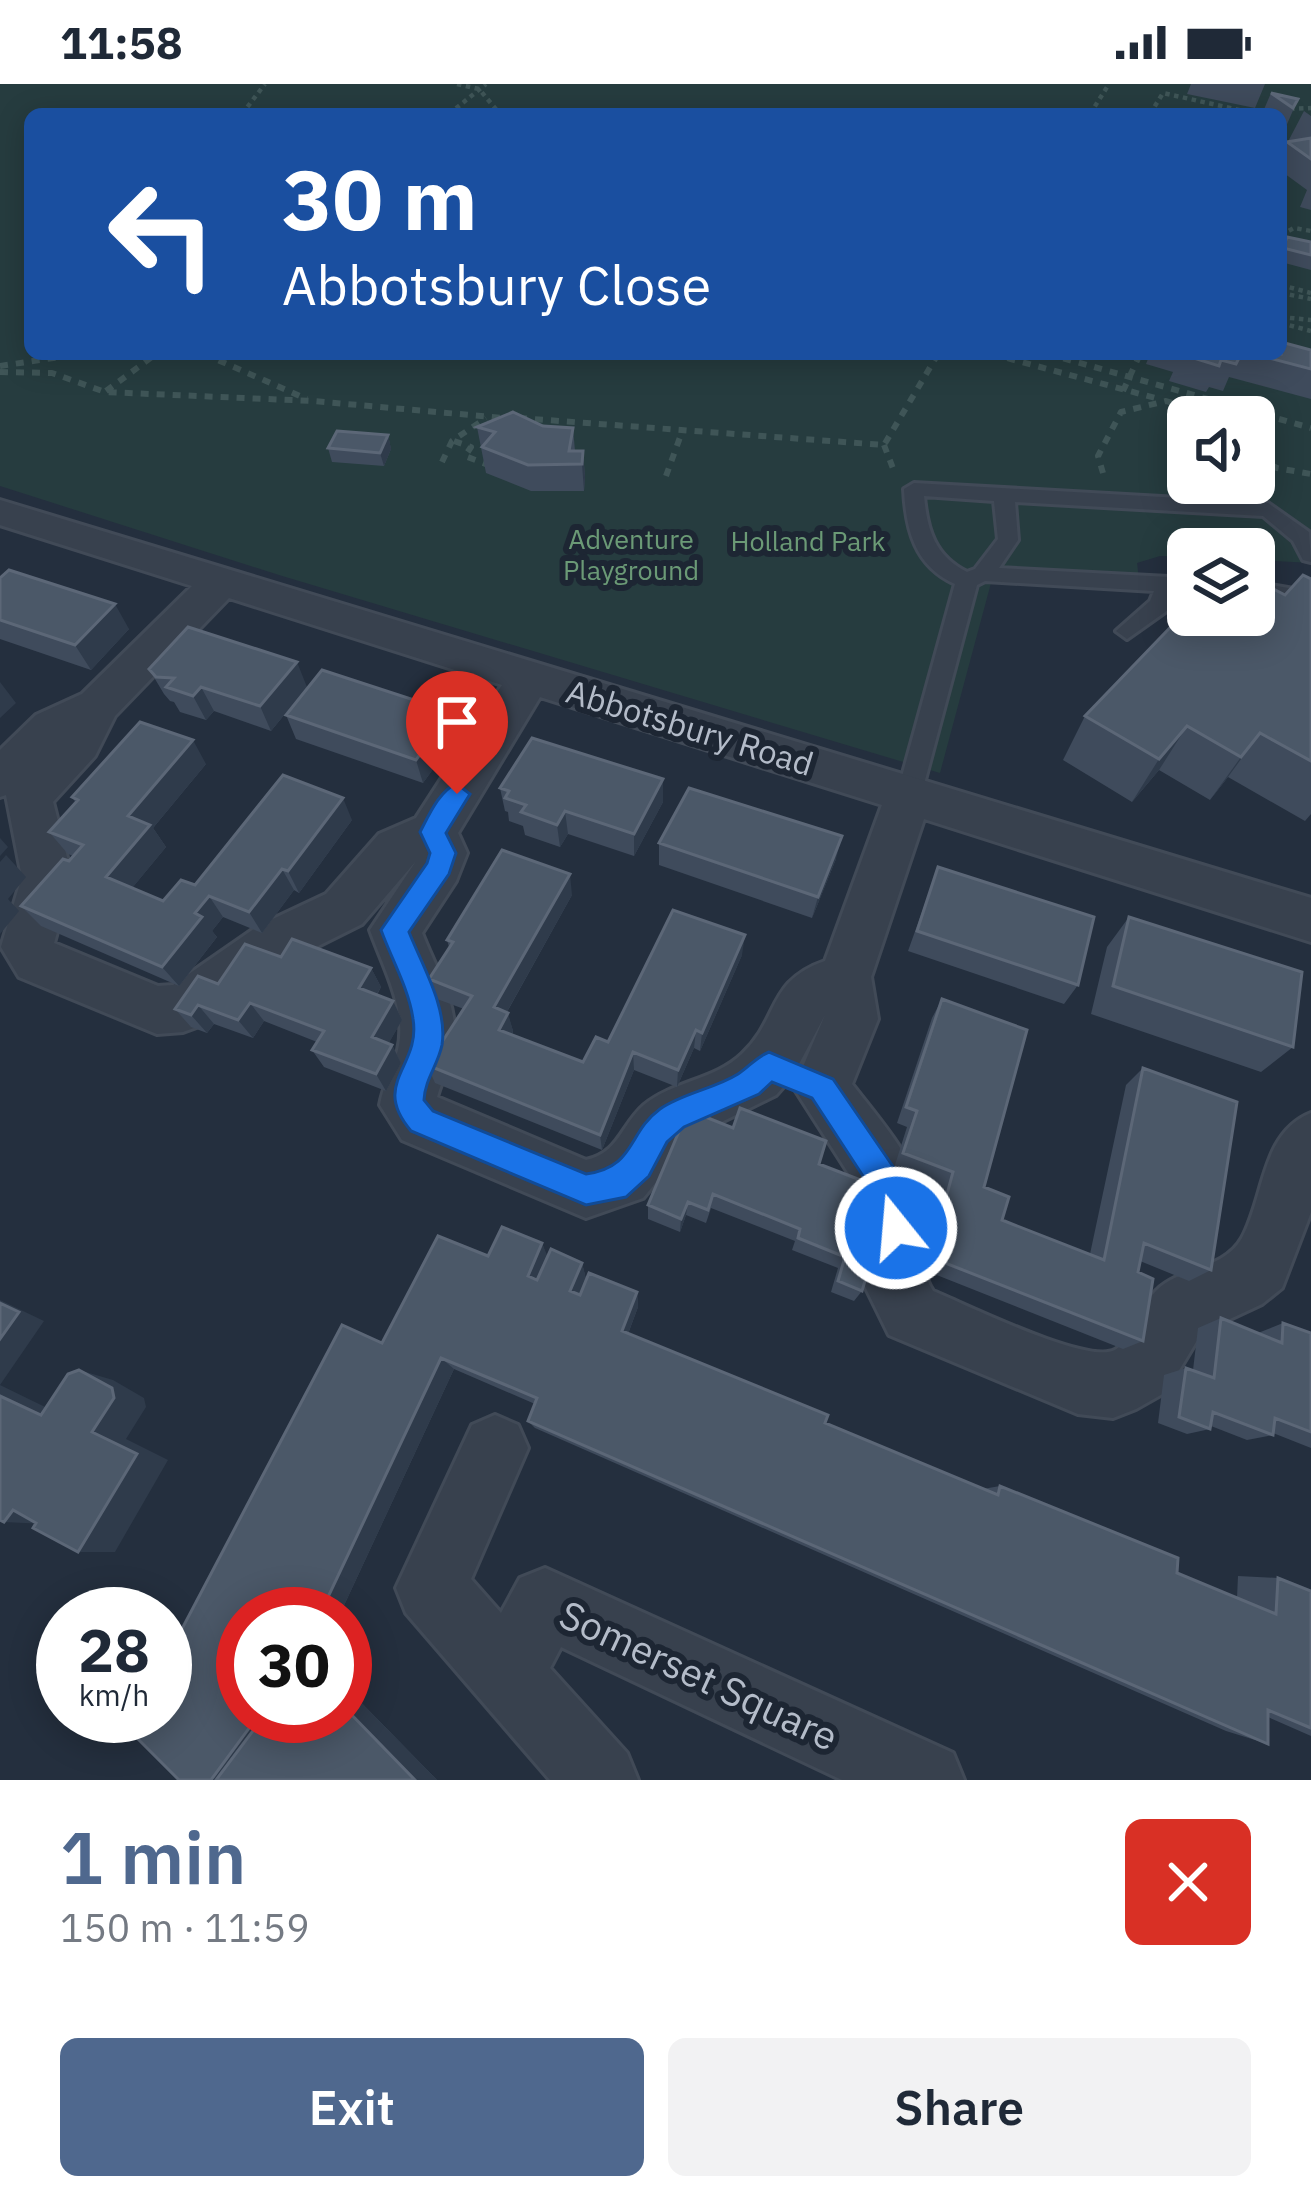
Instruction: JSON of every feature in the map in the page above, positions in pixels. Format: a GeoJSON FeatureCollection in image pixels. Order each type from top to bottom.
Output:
{"type":"FeatureCollection","features":[{"type":"Feature","properties":{"kind":"street","name":"Abbotsbury Road"},"geometry":{"type":"LineString","coordinates":[[0,512],[1311,920]]}},
{"type":"Feature","properties":{"kind":"street"},"geometry":{"type":"LineString","coordinates":[[222,581],[98,706],[79,745],[9,787],[47,877],[27,947],[37,962],[158,1010],[183,1008],[276,942],[344,909],[396,848],[433,832],[530,677]]}},
{"type":"Feature","properties":{"kind":"street"},"geometry":{"type":"LineString","coordinates":[[344,909],[395,930],[428,1018],[427,1047],[410,1083],[409,1105],[422,1121],[586,1190],[615,1186],[638,1166],[657,1132],[674,1117],[748,1084],[769,1066],[802,1002],[814,988],[844,976],[909,795]]}},
{"type":"Feature","properties":{"kind":"street"},"geometry":{"type":"LineString","coordinates":[[395,930],[440,867],[443,853],[433,832]]}},
{"type":"Feature","properties":{"kind":"street"},"geometry":{"type":"LineString","coordinates":[[822,1088],[853,1016],[856,997],[844,976]]}},
{"type":"Feature","properties":{"kind":"street"},"geometry":{"type":"LineString","coordinates":[[769,1066],[822,1088],[894,1195],[896,1228],[888,1267],[895,1291],[911,1313],[1078,1382],[1113,1386],[1143,1369],[1180,1310],[1292,1251],[1283,1199],[1311,1141]]}},
{"type":"Feature","properties":{"kind":"street"},"geometry":{"type":"LineString","coordinates":[[495,1448],[431,1588],[600,1780]]}},
{"type":"Feature","properties":{"kind":"street","name":"Somerset Square"},"geometry":{"type":"LineString","coordinates":[[508,1675],[545,1604],[926,1780]]}},
{"type":"Feature","properties":{"kind":"lane"},"geometry":{"type":"LineString","coordinates":[[1167,584],[975,577],[938,566],[915,530],[914,489],[1268,510],[1302,537],[1310,555]]}},
{"type":"Feature","properties":{"kind":"lane"},"geometry":{"type":"LineString","coordinates":[[909,795],[975,577],[1008,540],[1004,495]]}},
{"type":"Feature","properties":{"kind":"lane"},"geometry":{"type":"LineString","coordinates":[[1275,593],[1311,600]]}},
{"type":"Feature","properties":{"kind":"lane"},"geometry":{"type":"LineString","coordinates":[[1127,631],[1167,596]]}},
{"type":"Feature","properties":{"kind":"path"},"geometry":{"type":"LineString","coordinates":[[247,108],[265,84]]}},
{"type":"Feature","properties":{"kind":"path"},"geometry":{"type":"LineString","coordinates":[[457,84],[479,89],[495,108]]}},
{"type":"Feature","properties":{"kind":"path"},"geometry":{"type":"LineString","coordinates":[[456,108],[486,84]]}},
{"type":"Feature","properties":{"kind":"path"},"geometry":{"type":"LineString","coordinates":[[1154,108],[1168,84]]}},
{"type":"Feature","properties":{"kind":"path"},"geometry":{"type":"LineString","coordinates":[[1163,93],[1230,108]]}},
{"type":"Feature","properties":{"kind":"path"},"geometry":{"type":"LineString","coordinates":[[1287,226],[1311,231]]}},
{"type":"Feature","properties":{"kind":"path"},"geometry":{"type":"LineString","coordinates":[[1287,233],[1294,229]]}},
{"type":"Feature","properties":{"kind":"path"},"geometry":{"type":"LineString","coordinates":[[0,369],[39,360]]}},
{"type":"Feature","properties":{"kind":"path"},"geometry":{"type":"LineString","coordinates":[[52,373],[55,360]]}},
{"type":"Feature","properties":{"kind":"path"},"geometry":{"type":"LineString","coordinates":[[105,392],[148,360]]}},
{"type":"Feature","properties":{"kind":"path"},"geometry":{"type":"LineString","coordinates":[[218,360],[313,401]]}},
{"type":"Feature","properties":{"kind":"path"},"geometry":{"type":"LineString","coordinates":[[0,369],[52,373],[105,392],[313,401],[884,445],[934,360]]}},
{"type":"Feature","properties":{"kind":"path"},"geometry":{"type":"LineString","coordinates":[[1018,360],[1166,401]]}},
{"type":"Feature","properties":{"kind":"path"},"geometry":{"type":"LineString","coordinates":[[1071,360],[1195,391],[1311,428]]}},
{"type":"Feature","properties":{"kind":"path"},"geometry":{"type":"LineString","coordinates":[[1123,391],[1137,360]]}},
{"type":"Feature","properties":{"kind":"path"},"geometry":{"type":"LineString","coordinates":[[1194,396],[1195,391]]}},
{"type":"Feature","properties":{"kind":"path"},"geometry":{"type":"LineString","coordinates":[[1146,503],[1121,490],[1103,472],[1098,456],[1121,412],[1166,401]]}},
{"type":"Feature","properties":{"kind":"path"},"geometry":{"type":"LineString","coordinates":[[442,462],[452,441],[488,417]]}},
{"type":"Feature","properties":{"kind":"path"},"geometry":{"type":"LineString","coordinates":[[666,476],[683,429]]}},
{"type":"Feature","properties":{"kind":"path"},"geometry":{"type":"LineString","coordinates":[[452,441],[471,446],[465,456],[492,466]]}},
{"type":"Feature","properties":{"kind":"path"},"geometry":{"type":"LineString","coordinates":[[1275,467],[1311,474]]}},
{"type":"Feature","properties":{"kind":"green space","name":"Holland Park"},"geometry":{"type":"Polygon","coordinates":[[[0,84],[1311,84],[1311,563],[1275,561],[1275,528],[1167,528],[1167,556],[1137,563],[1140,588],[991,583],[940,773],[279,575],[0,486],[0,84]]]}},
{"type":"Feature","properties":{"kind":"building"},"geometry":{"type":"Polygon","coordinates":[[[1271,93],[1298,99],[1293,108],[1271,93]]]}},
{"type":"Feature","properties":{"kind":"building"},"geometry":{"type":"Polygon","coordinates":[[[1311,138],[1311,159],[1287,142],[1311,138]]]}},
{"type":"Feature","properties":{"kind":"building"},"geometry":{"type":"Polygon","coordinates":[[[1287,237],[1311,242],[1311,255],[1287,249],[1287,237]]]}},
{"type":"Feature","properties":{"kind":"building"},"geometry":{"type":"Polygon","coordinates":[[[1287,344],[1311,350],[1311,369],[1277,360],[1287,360],[1287,344]]]}},
{"type":"Feature","properties":{"kind":"building"},"geometry":{"type":"Polygon","coordinates":[[[513,412],[543,426],[573,428],[569,451],[583,451],[582,464],[528,465],[482,447],[495,432],[477,427],[513,412]]]}},
{"type":"Feature","properties":{"kind":"building"},"geometry":{"type":"Polygon","coordinates":[[[337,431],[388,435],[380,453],[328,448],[337,431]]]}},
{"type":"Feature","properties":{"kind":"building"},"geometry":{"type":"Polygon","coordinates":[[[9,570],[115,604],[75,645],[0,620],[0,578],[9,570]]]}},
{"type":"Feature","properties":{"kind":"building"},"geometry":{"type":"Polygon","coordinates":[[[1303,575],[1311,579],[1311,761],[1260,733],[1241,757],[1187,726],[1159,759],[1085,716],[1167,631],[1167,636],[1275,636],[1275,590],[1285,595],[1303,575]]]}},
{"type":"Feature","properties":{"kind":"building"},"geometry":{"type":"Polygon","coordinates":[[[188,627],[297,662],[260,706],[201,687],[193,696],[166,687],[174,678],[156,677],[149,669],[188,627]]]}},
{"type":"Feature","properties":{"kind":"building"},"geometry":{"type":"Polygon","coordinates":[[[322,670],[451,712],[416,760],[286,715],[322,670]]]}},
{"type":"Feature","properties":{"kind":"building"},"geometry":{"type":"Polygon","coordinates":[[[140,722],[193,740],[128,816],[150,825],[106,877],[163,901],[181,880],[195,885],[283,775],[343,798],[288,871],[282,869],[249,912],[209,896],[195,913],[202,917],[162,967],[21,906],[63,859],[69,861],[83,845],[49,832],[78,800],[72,797],[140,722]]]}},
{"type":"Feature","properties":{"kind":"building"},"geometry":{"type":"Polygon","coordinates":[[[532,738],[663,779],[634,834],[565,811],[557,825],[521,812],[526,805],[505,798],[509,791],[500,788],[532,738]]]}},
{"type":"Feature","properties":{"kind":"building"},"geometry":{"type":"Polygon","coordinates":[[[689,788],[842,836],[818,897],[659,843],[689,788]]]}},
{"type":"Feature","properties":{"kind":"building"},"geometry":{"type":"Polygon","coordinates":[[[502,850],[570,874],[494,1007],[508,1013],[499,1030],[583,1062],[596,1037],[608,1042],[673,910],[745,935],[702,1033],[696,1030],[678,1070],[633,1052],[600,1135],[427,1065],[472,996],[429,979],[502,850]]]}},
{"type":"Feature","properties":{"kind":"building"},"geometry":{"type":"Polygon","coordinates":[[[938,867],[1094,917],[1078,985],[917,931],[938,867]]]}},
{"type":"Feature","properties":{"kind":"building"},"geometry":{"type":"Polygon","coordinates":[[[1129,917],[1302,972],[1293,1047],[1113,986],[1129,917]]]}},
{"type":"Feature","properties":{"kind":"building"},"geometry":{"type":"Polygon","coordinates":[[[292,939],[371,968],[359,988],[393,1001],[372,1037],[392,1045],[376,1074],[312,1050],[324,1031],[250,1003],[238,1020],[198,1005],[191,1015],[175,1009],[198,976],[218,984],[245,944],[281,957],[292,939]]]}},
{"type":"Feature","properties":{"kind":"building"},"geometry":{"type":"Polygon","coordinates":[[[942,999],[1027,1030],[984,1187],[1009,1197],[1002,1220],[1104,1260],[1143,1068],[1237,1102],[1211,1270],[1144,1243],[1138,1272],[1153,1279],[1143,1341],[930,1257],[953,1172],[903,1153],[917,1111],[906,1107],[942,999]]]}},
{"type":"Feature","properties":{"kind":"building"},"geometry":{"type":"Polygon","coordinates":[[[740,1108],[826,1141],[819,1164],[863,1181],[851,1221],[879,1233],[862,1291],[838,1281],[845,1257],[798,1238],[800,1229],[713,1194],[708,1210],[688,1202],[681,1219],[648,1205],[688,1110],[733,1128],[740,1108]]]}},
{"type":"Feature","properties":{"kind":"building"},"geometry":{"type":"Polygon","coordinates":[[[502,1227],[542,1243],[528,1276],[537,1280],[551,1249],[582,1263],[570,1291],[580,1295],[589,1273],[637,1292],[622,1331],[828,1415],[825,1423],[998,1495],[1000,1486],[1178,1558],[1177,1573],[1276,1614],[1278,1578],[1311,1591],[1311,1728],[1268,1710],[1268,1744],[528,1421],[537,1398],[441,1358],[333,1587],[216,1587],[216,1743],[238,1743],[211,1780],[179,1780],[142,1743],[192,1743],[192,1610],[342,1325],[382,1343],[438,1236],[488,1256],[502,1227]]]}},
{"type":"Feature","properties":{"kind":"building"},"geometry":{"type":"Polygon","coordinates":[[[0,1303],[19,1312],[0,1339],[0,1303]]]}},
{"type":"Feature","properties":{"kind":"building"},"geometry":{"type":"Polygon","coordinates":[[[1221,1318],[1282,1343],[1283,1323],[1311,1333],[1311,1432],[1275,1418],[1273,1435],[1213,1412],[1210,1429],[1179,1417],[1186,1368],[1214,1378],[1221,1318]]]}},
{"type":"Feature","properties":{"kind":"building"},"geometry":{"type":"Polygon","coordinates":[[[79,1370],[112,1388],[114,1398],[92,1432],[137,1454],[78,1552],[33,1528],[36,1523],[13,1510],[4,1522],[0,1520],[0,1396],[41,1415],[68,1374],[79,1370]]]}},
{"type":"Feature","properties":{"kind":"building"},"geometry":{"type":"Polygon","coordinates":[[[372,1736],[415,1780],[216,1780],[244,1743],[372,1743],[372,1736]]]}},
{"type":"Feature","properties":{"kind":"route"},"geometry":{"type":"LineString","coordinates":[[457,794],[433,832],[443,853],[440,867],[395,930],[428,1018],[427,1047],[410,1083],[409,1105],[422,1121],[586,1190],[615,1186],[638,1166],[657,1132],[674,1117],[748,1084],[769,1066],[822,1088],[894,1195],[896,1228]]}},
{"type":"Feature","properties":{"kind":"park label","name":"Adventure Playground"},"geometry":{"type":"Point","coordinates":[631,554]}}]}
